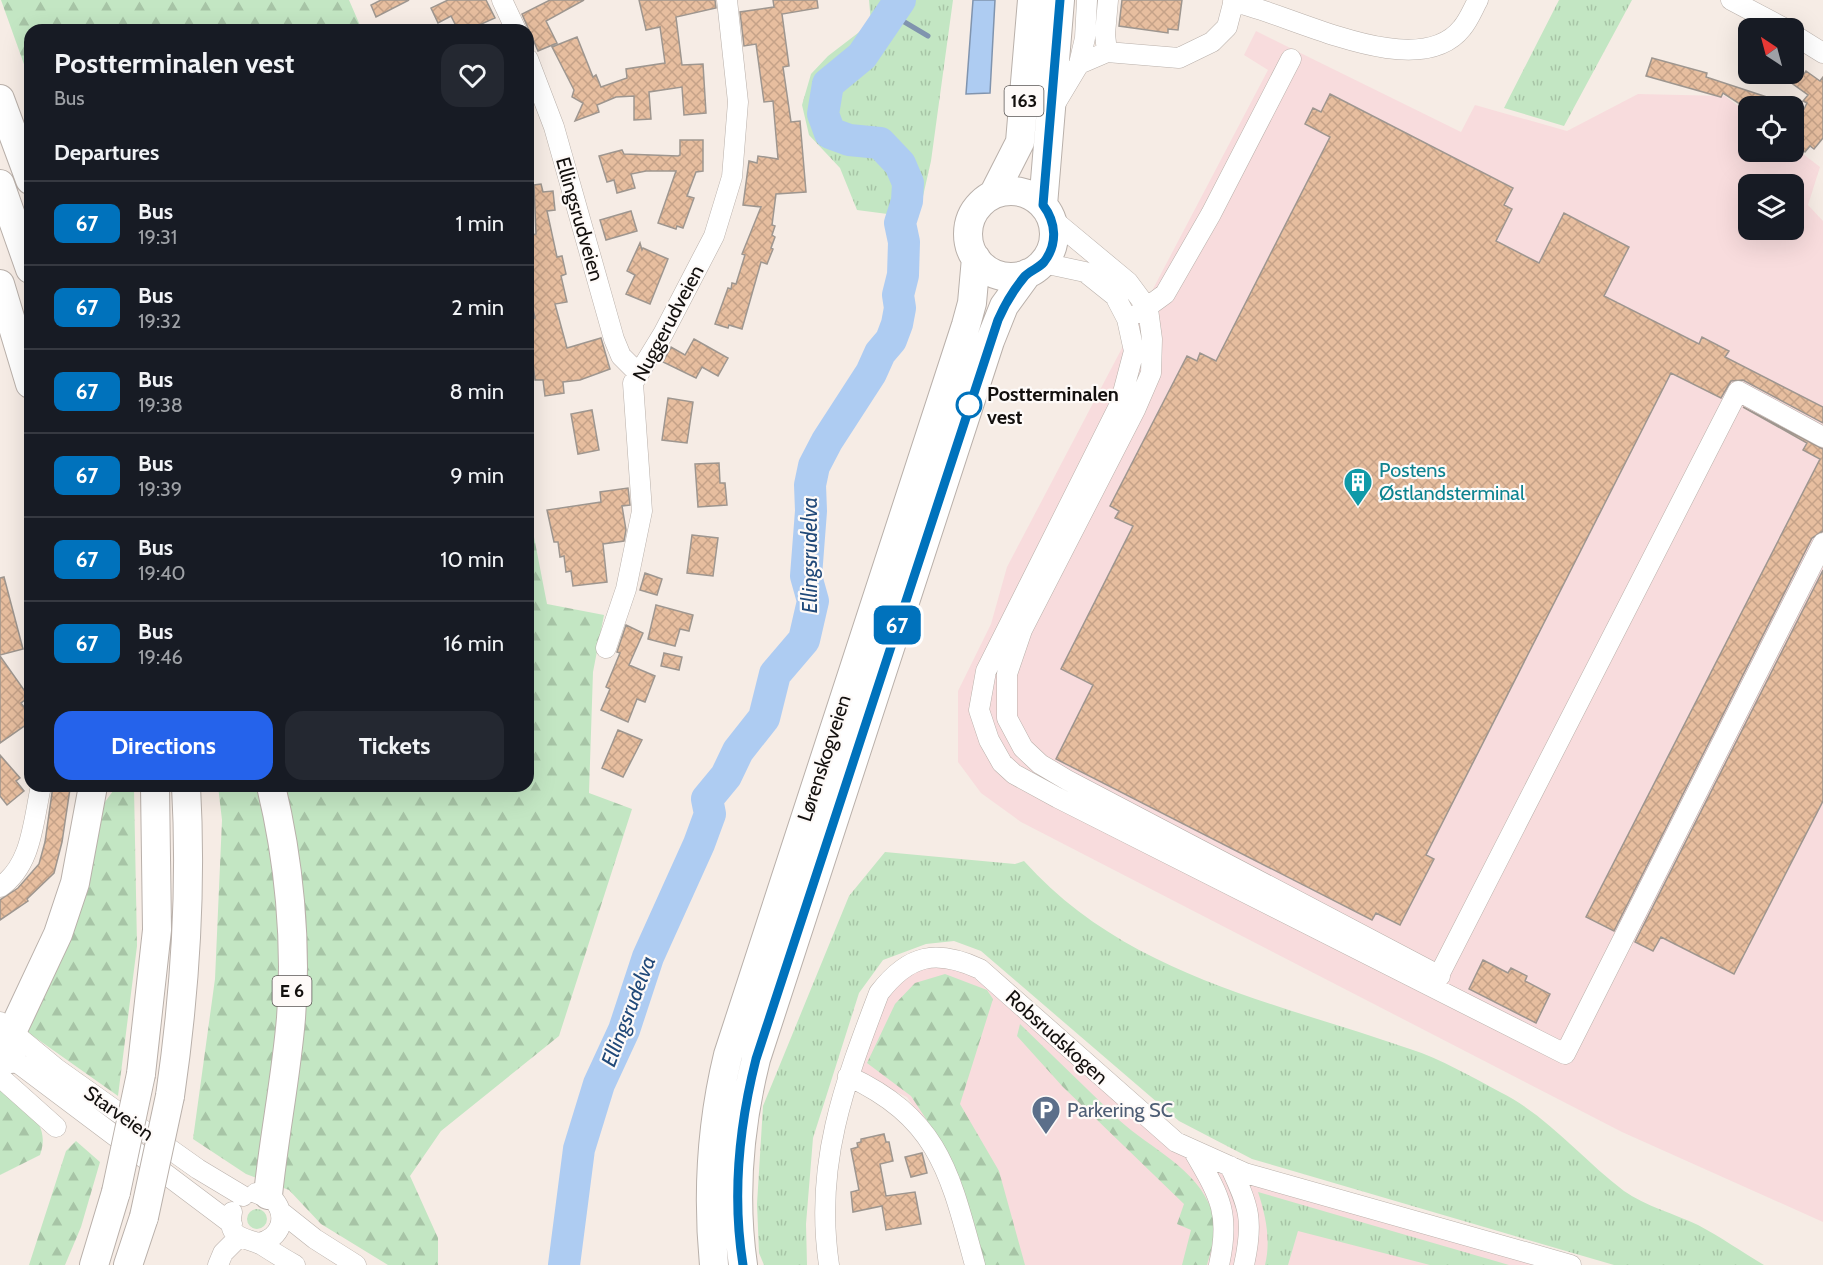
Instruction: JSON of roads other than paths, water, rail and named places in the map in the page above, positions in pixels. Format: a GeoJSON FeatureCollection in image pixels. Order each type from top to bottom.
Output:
{"type":"FeatureCollection","features":[{"type":"Feature","properties":{"kind":"highway","name":"163"},"geometry":{"type":"LineString","coordinates":[[976,258],[969,239],[972,218],[984,201],[993,195],[1020,142],[1032,0]]}},
{"type":"Feature","properties":{"kind":"highway","name":"163"},"geometry":{"type":"LineString","coordinates":[[1035,268],[1053,241],[1047,212],[1060,0]]}},
{"type":"Feature","properties":{"kind":"highway"},"geometry":{"type":"LineString","coordinates":[[0,99],[24,163]]}},
{"type":"Feature","properties":{"kind":"highway"},"geometry":{"type":"LineString","coordinates":[[0,184],[24,252]]}},
{"type":"Feature","properties":{"kind":"highway"},"geometry":{"type":"LineString","coordinates":[[993,195],[1015,191],[1035,198],[1047,212]]}},
{"type":"Feature","properties":{"kind":"highway"},"geometry":{"type":"LineString","coordinates":[[976,258],[994,273],[1016,276],[1035,268]]}},
{"type":"Feature","properties":{"kind":"highway","name":"Lørenskogveien"},"geometry":{"type":"LineString","coordinates":[[714,1265],[709,1177],[716,1113],[728,1055],[966,325],[972,303],[976,258]]}},
{"type":"Feature","properties":{"kind":"highway","name":"Lørenskogveien"},"geometry":{"type":"LineString","coordinates":[[742,1265],[738,1175],[743,1120],[756,1059],[990,341],[1004,306],[1035,268]]}},
{"type":"Feature","properties":{"kind":"highway"},"geometry":{"type":"LineString","coordinates":[[0,284],[24,364]]}},
{"type":"Feature","properties":{"kind":"highway"},"geometry":{"type":"LineString","coordinates":[[4,1048],[38,980],[67,909],[83,850],[92,792]]}},
{"type":"Feature","properties":{"kind":"highway"},"geometry":{"type":"LineString","coordinates":[[94,1265],[116,1192],[141,1074],[157,930],[155,792]]}},
{"type":"Feature","properties":{"kind":"highway"},"geometry":{"type":"LineString","coordinates":[[128,1265],[144,1217],[170,1096],[181,1013],[188,928],[186,792]]}},
{"type":"Feature","properties":{"kind":"highway","name":"E 6"},"geometry":{"type":"LineString","coordinates":[[264,1201],[291,1017],[292,978],[287,878],[272,792]]}},
{"type":"Feature","properties":{"kind":"street"},"geometry":{"type":"LineString","coordinates":[[502,0],[513,24]]}},
{"type":"Feature","properties":{"kind":"street","name":"Nuggerudveien"},"geometry":{"type":"LineString","coordinates":[[606,648],[626,589],[642,511],[633,383],[663,334],[714,236],[728,195],[737,135],[738,102],[727,0]]}},
{"type":"Feature","properties":{"kind":"street"},"geometry":{"type":"LineString","coordinates":[[1052,109],[1079,64],[1085,38],[1087,0]]}},
{"type":"Feature","properties":{"kind":"street"},"geometry":{"type":"LineString","coordinates":[[1107,52],[1105,34],[1108,0]]}},
{"type":"Feature","properties":{"kind":"street"},"geometry":{"type":"LineString","coordinates":[[1079,64],[1107,52],[1179,58],[1212,42],[1227,27],[1234,1],[1350,41],[1413,52],[1436,46],[1461,29],[1478,0]]}},
{"type":"Feature","properties":{"kind":"street"},"geometry":{"type":"LineString","coordinates":[[1731,0],[1765,18]]}},
{"type":"Feature","properties":{"kind":"street"},"geometry":{"type":"LineString","coordinates":[[1804,41],[1823,53]]}},
{"type":"Feature","properties":{"kind":"street"},"geometry":{"type":"LineString","coordinates":[[1127,319],[1148,309],[1165,294],[1194,244],[1291,58]]}},
{"type":"Feature","properties":{"kind":"street","name":"Ellingsrudveien"},"geometry":{"type":"LineString","coordinates":[[534,75],[554,127],[614,339],[621,356],[638,373]]}},
{"type":"Feature","properties":{"kind":"street"},"geometry":{"type":"LineString","coordinates":[[1047,212],[1128,282],[1148,309],[1152,339],[1151,373],[1135,410],[1022,630],[1007,674],[1007,718],[1023,748],[1040,764],[1565,1054],[1823,543]]}},
{"type":"Feature","properties":{"kind":"street"},"geometry":{"type":"LineString","coordinates":[[1035,268],[1085,272],[1115,296],[1127,319],[1134,351],[1120,404],[986,671],[979,710],[988,740],[1002,763],[1023,779],[1436,982]]}},
{"type":"Feature","properties":{"kind":"street"},"geometry":{"type":"LineString","coordinates":[[1436,982],[1738,391],[1823,436]]}},
{"type":"Feature","properties":{"kind":"street"},"geometry":{"type":"LineString","coordinates":[[0,887],[10,880],[26,858],[40,792]]}},
{"type":"Feature","properties":{"kind":"street","name":"Robsrudskogen"},"geometry":{"type":"LineString","coordinates":[[829,1265],[824,1208],[826,1166],[832,1130],[848,1076],[879,993],[890,978],[907,966],[936,955],[963,961],[980,969],[1168,1135],[1193,1150],[1245,1173],[1571,1265]]}},
{"type":"Feature","properties":{"kind":"street"},"geometry":{"type":"LineString","coordinates":[[4,1048],[56,1127]]}},
{"type":"Feature","properties":{"kind":"street","name":"Starveien"},"geometry":{"type":"LineString","coordinates":[[4,1048],[57,1069],[230,1191],[264,1201],[315,1239],[356,1265]]}},
{"type":"Feature","properties":{"kind":"street","name":"Starveien"},"geometry":{"type":"LineString","coordinates":[[4,1048],[252,1243],[259,1243],[295,1265]]}},
{"type":"Feature","properties":{"kind":"street"},"geometry":{"type":"LineString","coordinates":[[848,1076],[878,1090],[903,1108],[924,1134],[951,1161],[955,1192],[975,1265]]}},
{"type":"Feature","properties":{"kind":"street"},"geometry":{"type":"LineString","coordinates":[[1193,1150],[1220,1197],[1225,1235],[1219,1265]]}},
{"type":"Feature","properties":{"kind":"street"},"geometry":{"type":"LineString","coordinates":[[1230,1166],[1248,1206],[1250,1237],[1244,1265]]}},
{"type":"Feature","properties":{"kind":"street"},"geometry":{"type":"LineString","coordinates":[[218,1265],[235,1230],[233,1208],[264,1201],[280,1229],[268,1241],[259,1243]]}},
{"type":"Feature","properties":{"kind":"water"},"geometry":{"type":"Polygon","coordinates":[[[973,0],[995,0],[990,93],[966,94],[973,0]]]}},
{"type":"Feature","properties":{"kind":"waterway","name":"Ellingsrudelva"},"geometry":{"type":"LineString","coordinates":[[564,1265],[579,1149],[599,1084],[624,1030],[648,957],[699,844],[710,814],[707,799],[726,776],[738,751],[764,718],[775,674],[804,640],[813,601],[806,576],[811,511],[810,485],[814,466],[827,441],[871,373],[880,353],[891,340],[897,324],[900,308],[898,295],[903,275],[904,242],[900,223],[907,201],[908,183],[900,164],[880,143],[849,140],[830,133],[823,114],[828,84],[862,56],[900,0]]}},
{"type":"Feature","properties":{"kind":"waterway"},"geometry":{"type":"LineString","coordinates":[[891,14],[928,36]]}},
{"type":"Feature","properties":{"kind":"place","name":"Postterminalen vest"},"geometry":{"type":"Point","coordinates":[969,405]}},
{"type":"Feature","properties":{"kind":"place","name":"Postens Østlandsterminal"},"geometry":{"type":"Point","coordinates":[1358,508]}},
{"type":"Feature","properties":{"kind":"place","name":"Parkering SC"},"geometry":{"type":"Point","coordinates":[1046,1136]}}]}
